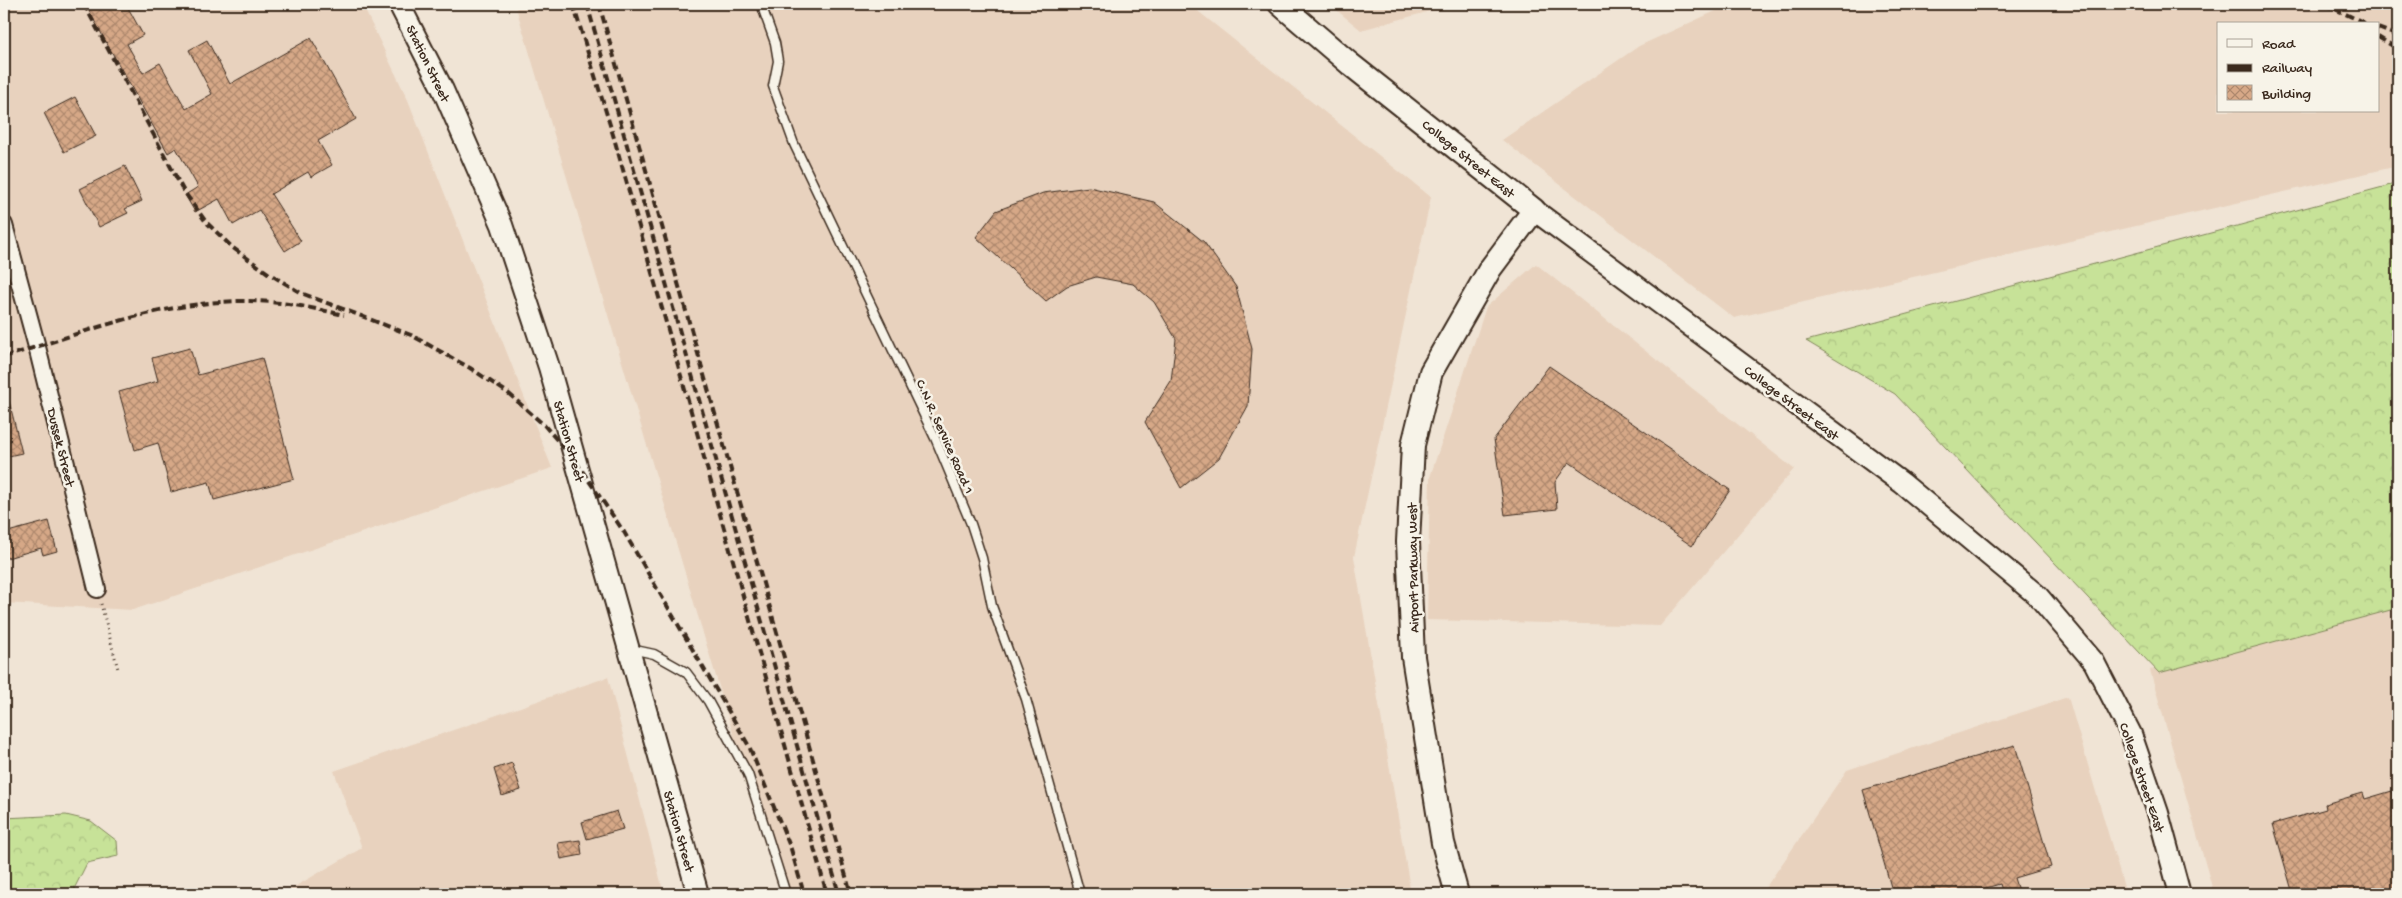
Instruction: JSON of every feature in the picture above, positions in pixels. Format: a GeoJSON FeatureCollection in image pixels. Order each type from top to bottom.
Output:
{"type":"FeatureCollection","features":[{"type":"Feature","properties":{"kind":"main road","name":"College Street East"},"geometry":{"type":"LineString","coordinates":[[1280,4],[1350,64],[1534,210]]}},
{"type":"Feature","properties":{"kind":"main road","name":"Airport Parkway West"},"geometry":{"type":"LineString","coordinates":[[1457,894],[1443,844],[1413,657],[1408,542],[1413,445],[1431,372],[1490,269],[1534,210]]}},
{"type":"Feature","properties":{"kind":"street","name":"Station Street"},"geometry":{"type":"LineString","coordinates":[[399,4],[443,90],[502,224],[549,367],[698,894]]}},
{"type":"Feature","properties":{"kind":"street","name":"College Street East"},"geometry":{"type":"LineString","coordinates":[[1534,210],[1902,483],[2038,596],[2094,662],[2131,734],[2158,813],[2180,894]]}},
{"type":"Feature","properties":{"kind":"street","name":"Dussek Street"},"geometry":{"type":"LineString","coordinates":[[4,225],[37,347],[97,589]]}},
{"type":"Feature","properties":{"kind":"lane","name":"C.N.R. Service Road 1"},"geometry":{"type":"LineString","coordinates":[[761,4],[775,43],[778,61],[773,86],[794,144],[935,438],[971,524],[982,558],[992,606],[1026,699],[1080,894]]}},
{"type":"Feature","properties":{"kind":"lane"},"geometry":{"type":"LineString","coordinates":[[629,649],[654,654],[686,672],[708,701],[748,774],[786,894]]}},
{"type":"Feature","properties":{"kind":"path"},"geometry":{"type":"LineString","coordinates":[[97,589],[118,669]]}},
{"type":"Feature","properties":{"kind":"shaded area"},"geometry":{"type":"Polygon","coordinates":[[[4,4],[362,4],[408,100],[552,468],[133,610],[4,603],[4,4]]]}},
{"type":"Feature","properties":{"kind":"shaded area"},"geometry":{"type":"Polygon","coordinates":[[[515,4],[1189,4],[1431,197],[1354,557],[1411,894],[781,894],[515,4]]]}},
{"type":"Feature","properties":{"kind":"shaded area"},"geometry":{"type":"Polygon","coordinates":[[[1329,4],[1456,4],[1361,30],[1329,4]]]}},
{"type":"Feature","properties":{"kind":"shaded area"},"geometry":{"type":"Polygon","coordinates":[[[1731,4],[2398,4],[2398,166],[1734,318],[1502,140],[1639,46],[1731,4]]]}},
{"type":"Feature","properties":{"kind":"shaded area"},"geometry":{"type":"Polygon","coordinates":[[[1536,264],[1794,469],[1660,626],[1427,620],[1430,477],[1486,307],[1536,264]]]}},
{"type":"Feature","properties":{"kind":"shaded area"},"geometry":{"type":"Polygon","coordinates":[[[2398,598],[2398,894],[2214,894],[2150,670],[2398,598]]]}},
{"type":"Feature","properties":{"kind":"shaded area"},"geometry":{"type":"Polygon","coordinates":[[[608,677],[664,894],[282,894],[362,848],[334,771],[608,677]]]}},
{"type":"Feature","properties":{"kind":"shaded area"},"geometry":{"type":"Polygon","coordinates":[[[2068,697],[2126,894],[1761,894],[1847,770],[2068,697]]]}},
{"type":"Feature","properties":{"kind":"green space"},"geometry":{"type":"Polygon","coordinates":[[[2398,183],[2398,608],[2159,673],[1895,394],[1806,341],[2398,183]]]}},
{"type":"Feature","properties":{"kind":"green space"},"geometry":{"type":"Polygon","coordinates":[[[66,815],[91,821],[117,841],[118,856],[87,863],[75,887],[75,894],[4,894],[4,818],[66,815]]]}},
{"type":"Feature","properties":{"kind":"building"},"geometry":{"type":"Polygon","coordinates":[[[85,4],[126,4],[143,35],[127,44],[143,73],[160,63],[186,109],[212,94],[189,50],[207,40],[230,84],[311,38],[356,119],[318,141],[332,165],[311,177],[308,172],[271,194],[301,241],[285,251],[259,210],[233,225],[219,199],[195,212],[185,195],[198,187],[176,148],[168,153],[85,4]]]}},
{"type":"Feature","properties":{"kind":"building"},"geometry":{"type":"Polygon","coordinates":[[[75,97],[96,136],[64,152],[44,113],[75,97]]]}},
{"type":"Feature","properties":{"kind":"building"},"geometry":{"type":"Polygon","coordinates":[[[125,166],[142,201],[125,209],[128,213],[99,227],[80,189],[125,166]]]}},
{"type":"Feature","properties":{"kind":"building"},"geometry":{"type":"Polygon","coordinates":[[[1089,187],[1154,202],[1204,242],[1236,287],[1252,349],[1248,406],[1219,458],[1181,488],[1145,422],[1171,381],[1176,339],[1154,302],[1133,284],[1096,277],[1067,286],[1046,301],[976,237],[996,211],[1043,193],[1089,187]]]}},
{"type":"Feature","properties":{"kind":"building"},"geometry":{"type":"Polygon","coordinates":[[[190,348],[198,375],[262,358],[294,479],[214,500],[209,482],[171,492],[158,443],[135,450],[119,392],[158,381],[152,358],[190,348]]]}},
{"type":"Feature","properties":{"kind":"building"},"geometry":{"type":"Polygon","coordinates":[[[1549,366],[1730,490],[1692,546],[1569,462],[1555,482],[1557,509],[1505,515],[1494,439],[1549,366]]]}},
{"type":"Feature","properties":{"kind":"building"},"geometry":{"type":"Polygon","coordinates":[[[9,401],[22,453],[4,457],[4,402],[9,401]]]}},
{"type":"Feature","properties":{"kind":"building"},"geometry":{"type":"Polygon","coordinates":[[[49,521],[57,551],[43,555],[41,548],[4,559],[4,533],[49,521]]]}},
{"type":"Feature","properties":{"kind":"building"},"geometry":{"type":"Polygon","coordinates":[[[2015,745],[2051,867],[2014,878],[2019,894],[2003,894],[2000,884],[1964,894],[1893,894],[1863,790],[2015,745]]]}},
{"type":"Feature","properties":{"kind":"building"},"geometry":{"type":"Polygon","coordinates":[[[512,763],[521,790],[502,796],[494,769],[512,763]]]}},
{"type":"Feature","properties":{"kind":"building"},"geometry":{"type":"Polygon","coordinates":[[[2392,791],[2398,813],[2398,894],[2293,894],[2273,824],[2326,809],[2325,804],[2363,793],[2365,799],[2392,791]]]}},
{"type":"Feature","properties":{"kind":"building"},"geometry":{"type":"Polygon","coordinates":[[[617,811],[623,829],[587,839],[582,822],[617,811]]]}},
{"type":"Feature","properties":{"kind":"building"},"geometry":{"type":"Polygon","coordinates":[[[580,840],[582,855],[561,859],[558,843],[580,840]]]}},
{"type":"Feature","properties":{"kind":"railway"},"geometry":{"type":"LineString","coordinates":[[84,4],[183,190],[206,222],[233,248],[268,273],[301,293],[411,335],[470,368],[508,393],[544,425],[576,462],[624,532],[749,746],[791,849],[804,894]]}},
{"type":"Feature","properties":{"kind":"railway"},"geometry":{"type":"LineString","coordinates":[[573,4],[614,138],[827,894]]}},
{"type":"Feature","properties":{"kind":"railway"},"geometry":{"type":"LineString","coordinates":[[587,4],[839,894]]}},
{"type":"Feature","properties":{"kind":"railway"},"geometry":{"type":"LineString","coordinates":[[599,4],[851,894]]}},
{"type":"Feature","properties":{"kind":"railway"},"geometry":{"type":"LineString","coordinates":[[2324,4],[2363,22]]}},
{"type":"Feature","properties":{"kind":"railway"},"geometry":{"type":"LineString","coordinates":[[2380,29],[2398,36]]}},
{"type":"Feature","properties":{"kind":"railway"},"geometry":{"type":"LineString","coordinates":[[2380,38],[2398,49]]}},
{"type":"Feature","properties":{"kind":"railway"},"geometry":{"type":"LineString","coordinates":[[4,357],[94,328],[155,312],[218,302],[273,302],[344,315]]}}]}
